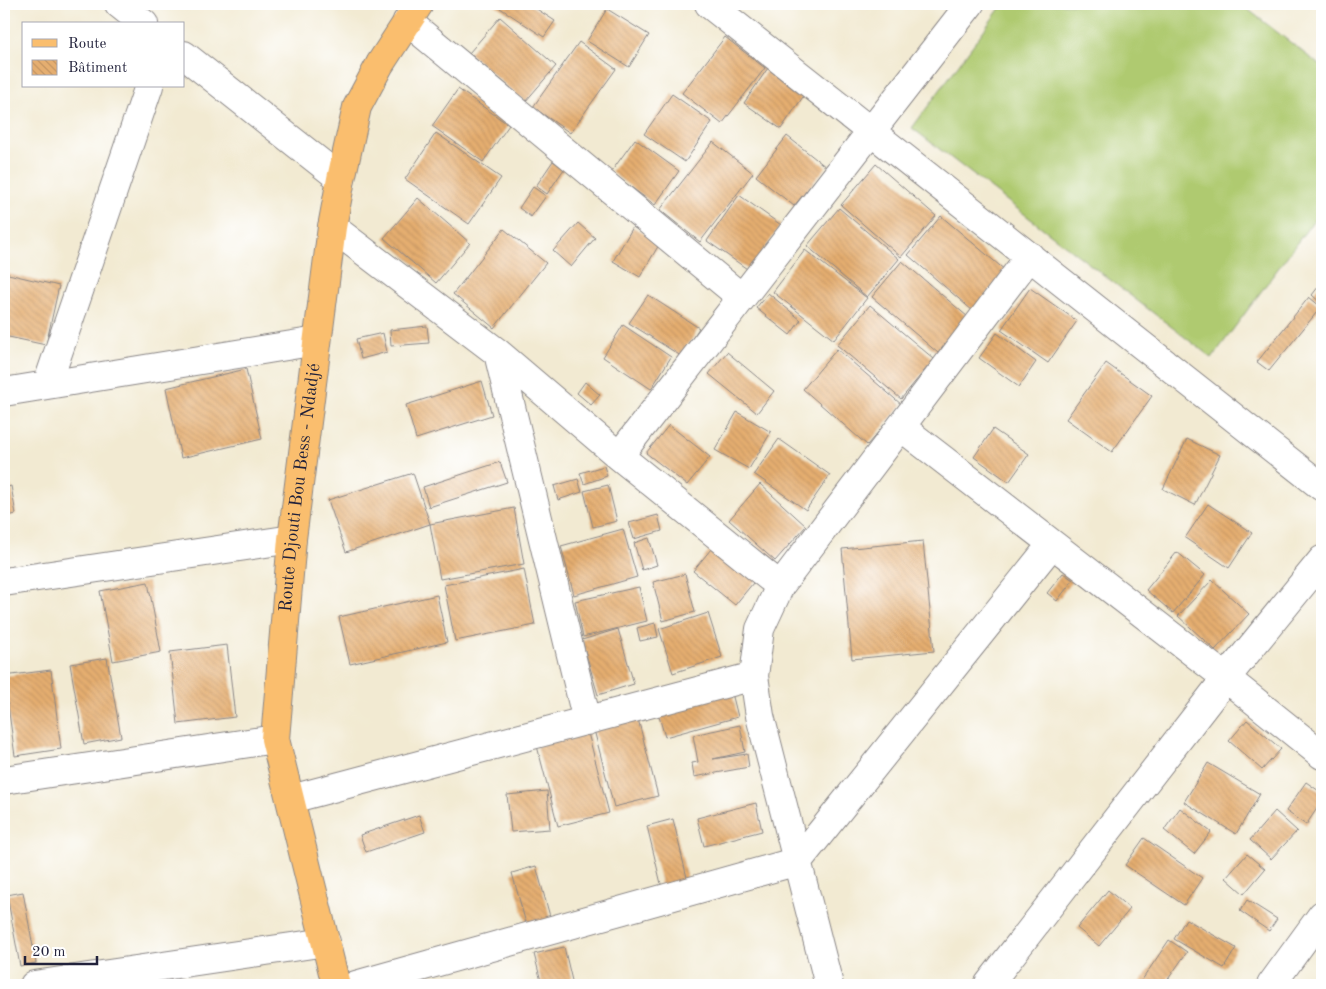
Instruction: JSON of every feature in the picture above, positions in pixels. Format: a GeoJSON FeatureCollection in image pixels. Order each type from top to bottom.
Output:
{"type":"FeatureCollection","features":[{"type":"Feature","properties":{"kind":"main road","name":"Route Djouti Bou Bess - Ndadjé"},"geometry":{"type":"LineString","coordinates":[[336,985],[275,739],[292,539],[332,227],[341,179],[357,107],[413,9]]}},
{"type":"Feature","properties":{"kind":"street"},"geometry":{"type":"LineString","coordinates":[[119,4],[142,22]]}},
{"type":"Feature","properties":{"kind":"street"},"geometry":{"type":"LineString","coordinates":[[709,4],[1322,487]]}},
{"type":"Feature","properties":{"kind":"street"},"geometry":{"type":"LineString","coordinates":[[618,456],[970,4]]}},
{"type":"Feature","properties":{"kind":"street"},"geometry":{"type":"LineString","coordinates":[[413,9],[741,297]]}},
{"type":"Feature","properties":{"kind":"street"},"geometry":{"type":"LineString","coordinates":[[185,56],[341,179]]}},
{"type":"Feature","properties":{"kind":"street"},"geometry":{"type":"LineString","coordinates":[[47,385],[148,88]]}},
{"type":"Feature","properties":{"kind":"street"},"geometry":{"type":"LineString","coordinates":[[332,227],[498,353],[618,456],[780,586]]}},
{"type":"Feature","properties":{"kind":"street"},"geometry":{"type":"LineString","coordinates":[[829,985],[760,716],[754,676],[760,629],[780,586],[1030,256]]}},
{"type":"Feature","properties":{"kind":"street"},"geometry":{"type":"LineString","coordinates":[[4,392],[317,341]]}},
{"type":"Feature","properties":{"kind":"street"},"geometry":{"type":"LineString","coordinates":[[498,353],[586,721]]}},
{"type":"Feature","properties":{"kind":"street"},"geometry":{"type":"LineString","coordinates":[[900,427],[1226,678],[1322,755]]}},
{"type":"Feature","properties":{"kind":"street"},"geometry":{"type":"LineString","coordinates":[[4,582],[292,539]]}},
{"type":"Feature","properties":{"kind":"street"},"geometry":{"type":"LineString","coordinates":[[356,985],[798,861],[1052,544]]}},
{"type":"Feature","properties":{"kind":"street"},"geometry":{"type":"LineString","coordinates":[[988,985],[1226,678],[1322,560]]}},
{"type":"Feature","properties":{"kind":"street"},"geometry":{"type":"LineString","coordinates":[[291,799],[754,676]]}},
{"type":"Feature","properties":{"kind":"street"},"geometry":{"type":"LineString","coordinates":[[4,780],[275,739]]}},
{"type":"Feature","properties":{"kind":"street"},"geometry":{"type":"LineString","coordinates":[[1271,985],[1322,915]]}},
{"type":"Feature","properties":{"kind":"street"},"geometry":{"type":"LineString","coordinates":[[34,985],[326,942]]}},
{"type":"Feature","properties":{"kind":"green space"},"geometry":{"type":"Polygon","coordinates":[[[1003,4],[1241,4],[1322,67],[1322,209],[1212,358],[912,128],[1003,4]]]}},
{"type":"Feature","properties":{"kind":"building"},"geometry":{"type":"Polygon","coordinates":[[[494,4],[529,4],[555,21],[544,37],[494,4]]]}},
{"type":"Feature","properties":{"kind":"building"},"geometry":{"type":"Polygon","coordinates":[[[607,9],[649,35],[629,67],[587,41],[607,9]]]}},
{"type":"Feature","properties":{"kind":"building"},"geometry":{"type":"Polygon","coordinates":[[[500,17],[556,66],[525,102],[469,53],[500,17]]]}},
{"type":"Feature","properties":{"kind":"building"},"geometry":{"type":"Polygon","coordinates":[[[725,37],[765,68],[722,124],[682,93],[725,37]]]}},
{"type":"Feature","properties":{"kind":"building"},"geometry":{"type":"Polygon","coordinates":[[[579,42],[616,69],[570,133],[533,107],[579,42]]]}},
{"type":"Feature","properties":{"kind":"building"},"geometry":{"type":"Polygon","coordinates":[[[770,65],[807,91],[781,129],[744,103],[770,65]]]}},
{"type":"Feature","properties":{"kind":"building"},"geometry":{"type":"Polygon","coordinates":[[[458,89],[509,125],[483,162],[432,126],[458,89]]]}},
{"type":"Feature","properties":{"kind":"building"},"geometry":{"type":"Polygon","coordinates":[[[672,94],[712,122],[685,162],[644,134],[672,94]]]}},
{"type":"Feature","properties":{"kind":"building"},"geometry":{"type":"Polygon","coordinates":[[[436,133],[501,178],[469,224],[405,179],[436,133]]]}},
{"type":"Feature","properties":{"kind":"building"},"geometry":{"type":"Polygon","coordinates":[[[787,136],[826,167],[794,206],[756,176],[787,136]]]}},
{"type":"Feature","properties":{"kind":"building"},"geometry":{"type":"Polygon","coordinates":[[[635,139],[679,171],[655,205],[611,172],[635,139]]]}},
{"type":"Feature","properties":{"kind":"building"},"geometry":{"type":"Polygon","coordinates":[[[713,142],[753,173],[700,242],[660,210],[713,142]]]}},
{"type":"Feature","properties":{"kind":"building"},"geometry":{"type":"Polygon","coordinates":[[[553,161],[564,169],[547,194],[536,186],[553,161]]]}},
{"type":"Feature","properties":{"kind":"building"},"geometry":{"type":"Polygon","coordinates":[[[876,164],[936,216],[901,257],[841,205],[876,164]]]}},
{"type":"Feature","properties":{"kind":"building"},"geometry":{"type":"Polygon","coordinates":[[[533,187],[546,196],[531,217],[519,208],[533,187]]]}},
{"type":"Feature","properties":{"kind":"building"},"geometry":{"type":"Polygon","coordinates":[[[739,195],[781,225],[750,271],[707,241],[739,195]]]}},
{"type":"Feature","properties":{"kind":"building"},"geometry":{"type":"Polygon","coordinates":[[[418,198],[470,243],[436,283],[384,238],[418,198]]]}},
{"type":"Feature","properties":{"kind":"building"},"geometry":{"type":"Polygon","coordinates":[[[839,208],[899,259],[867,297],[807,246],[839,208]]]}},
{"type":"Feature","properties":{"kind":"building"},"geometry":{"type":"Polygon","coordinates":[[[941,216],[1006,271],[973,311],[908,255],[941,216]]]}},
{"type":"Feature","properties":{"kind":"building"},"geometry":{"type":"Polygon","coordinates":[[[578,223],[595,238],[571,267],[553,251],[578,223]]]}},
{"type":"Feature","properties":{"kind":"building"},"geometry":{"type":"Polygon","coordinates":[[[633,227],[660,243],[640,277],[613,261],[633,227]]]}},
{"type":"Feature","properties":{"kind":"building"},"geometry":{"type":"Polygon","coordinates":[[[504,229],[546,263],[494,328],[453,294],[504,229]]]}},
{"type":"Feature","properties":{"kind":"building"},"geometry":{"type":"Polygon","coordinates":[[[805,250],[867,298],[834,340],[773,292],[805,250]]]}},
{"type":"Feature","properties":{"kind":"building"},"geometry":{"type":"Polygon","coordinates":[[[902,261],[968,317],[938,353],[872,297],[902,261]]]}},
{"type":"Feature","properties":{"kind":"building"},"geometry":{"type":"Polygon","coordinates":[[[4,273],[59,286],[46,345],[4,336],[4,273]]]}},
{"type":"Feature","properties":{"kind":"building"},"geometry":{"type":"Polygon","coordinates":[[[1322,282],[1322,304],[1312,295],[1322,282]]]}},
{"type":"Feature","properties":{"kind":"building"},"geometry":{"type":"Polygon","coordinates":[[[1030,288],[1077,321],[1048,363],[1001,330],[1030,288]]]}},
{"type":"Feature","properties":{"kind":"building"},"geometry":{"type":"Polygon","coordinates":[[[768,293],[801,320],[790,335],[756,308],[768,293]]]}},
{"type":"Feature","properties":{"kind":"building"},"geometry":{"type":"Polygon","coordinates":[[[648,295],[699,328],[681,356],[629,323],[648,295]]]}},
{"type":"Feature","properties":{"kind":"building"},"geometry":{"type":"Polygon","coordinates":[[[1309,297],[1321,307],[1269,371],[1257,362],[1309,297]]]}},
{"type":"Feature","properties":{"kind":"building"},"geometry":{"type":"Polygon","coordinates":[[[870,305],[934,359],[901,399],[837,345],[870,305]]]}},
{"type":"Feature","properties":{"kind":"building"},"geometry":{"type":"Polygon","coordinates":[[[623,325],[671,357],[651,389],[603,357],[623,325]]]}},
{"type":"Feature","properties":{"kind":"building"},"geometry":{"type":"Polygon","coordinates":[[[427,326],[429,343],[391,346],[390,330],[427,326]]]}},
{"type":"Feature","properties":{"kind":"building"},"geometry":{"type":"Polygon","coordinates":[[[383,333],[387,352],[361,359],[356,339],[383,333]]]}},
{"type":"Feature","properties":{"kind":"building"},"geometry":{"type":"Polygon","coordinates":[[[997,333],[1036,362],[1019,387],[979,358],[997,333]]]}},
{"type":"Feature","properties":{"kind":"building"},"geometry":{"type":"Polygon","coordinates":[[[837,349],[902,405],[867,445],[803,389],[837,349]]]}},
{"type":"Feature","properties":{"kind":"building"},"geometry":{"type":"Polygon","coordinates":[[[727,352],[774,391],[757,413],[709,374],[727,352]]]}},
{"type":"Feature","properties":{"kind":"building"},"geometry":{"type":"Polygon","coordinates":[[[1106,363],[1152,396],[1112,452],[1066,419],[1106,363]]]}},
{"type":"Feature","properties":{"kind":"building"},"geometry":{"type":"Polygon","coordinates":[[[246,369],[262,439],[181,458],[166,388],[246,369]]]}},
{"type":"Feature","properties":{"kind":"building"},"geometry":{"type":"Polygon","coordinates":[[[482,381],[492,415],[416,439],[406,405],[482,381]]]}},
{"type":"Feature","properties":{"kind":"building"},"geometry":{"type":"Polygon","coordinates":[[[585,382],[600,395],[591,405],[577,393],[585,382]]]}},
{"type":"Feature","properties":{"kind":"building"},"geometry":{"type":"Polygon","coordinates":[[[737,412],[771,432],[749,469],[715,450],[737,412]]]}},
{"type":"Feature","properties":{"kind":"building"},"geometry":{"type":"Polygon","coordinates":[[[669,425],[710,457],[687,485],[646,453],[669,425]]]}},
{"type":"Feature","properties":{"kind":"building"},"geometry":{"type":"Polygon","coordinates":[[[993,429],[1029,454],[1009,482],[974,457],[993,429]]]}},
{"type":"Feature","properties":{"kind":"building"},"geometry":{"type":"Polygon","coordinates":[[[779,439],[830,475],[806,510],[754,474],[779,439]]]}},
{"type":"Feature","properties":{"kind":"building"},"geometry":{"type":"Polygon","coordinates":[[[1187,439],[1220,455],[1195,505],[1163,489],[1187,439]]]}},
{"type":"Feature","properties":{"kind":"building"},"geometry":{"type":"Polygon","coordinates":[[[500,462],[507,482],[429,507],[423,487],[500,462]]]}},
{"type":"Feature","properties":{"kind":"building"},"geometry":{"type":"Polygon","coordinates":[[[604,466],[607,476],[584,484],[580,473],[604,466]]]}},
{"type":"Feature","properties":{"kind":"building"},"geometry":{"type":"Polygon","coordinates":[[[413,473],[430,524],[346,552],[328,500],[413,473]]]}},
{"type":"Feature","properties":{"kind":"building"},"geometry":{"type":"Polygon","coordinates":[[[578,479],[582,492],[558,500],[554,486],[578,479]]]}},
{"type":"Feature","properties":{"kind":"building"},"geometry":{"type":"Polygon","coordinates":[[[760,484],[806,526],[775,561],[729,520],[760,484]]]}},
{"type":"Feature","properties":{"kind":"building"},"geometry":{"type":"Polygon","coordinates":[[[608,485],[617,521],[593,527],[584,491],[608,485]]]}},
{"type":"Feature","properties":{"kind":"building"},"geometry":{"type":"Polygon","coordinates":[[[11,486],[16,514],[4,517],[4,488],[11,486]]]}},
{"type":"Feature","properties":{"kind":"building"},"geometry":{"type":"Polygon","coordinates":[[[1208,504],[1252,533],[1229,568],[1185,538],[1208,504]]]}},
{"type":"Feature","properties":{"kind":"building"},"geometry":{"type":"Polygon","coordinates":[[[514,508],[524,564],[440,579],[430,524],[514,508]]]}},
{"type":"Feature","properties":{"kind":"building"},"geometry":{"type":"Polygon","coordinates":[[[658,515],[662,531],[634,539],[629,523],[658,515]]]}},
{"type":"Feature","properties":{"kind":"building"},"geometry":{"type":"Polygon","coordinates":[[[623,529],[637,577],[574,595],[561,546],[623,529]]]}},
{"type":"Feature","properties":{"kind":"building"},"geometry":{"type":"Polygon","coordinates":[[[649,538],[657,565],[642,570],[634,543],[649,538]]]}},
{"type":"Feature","properties":{"kind":"building"},"geometry":{"type":"Polygon","coordinates":[[[923,541],[934,651],[852,659],[842,549],[923,541]]]}},
{"type":"Feature","properties":{"kind":"building"},"geometry":{"type":"Polygon","coordinates":[[[716,543],[758,577],[735,605],[693,571],[716,543]]]}},
{"type":"Feature","properties":{"kind":"building"},"geometry":{"type":"Polygon","coordinates":[[[1177,552],[1205,575],[1173,613],[1146,590],[1177,552]]]}},
{"type":"Feature","properties":{"kind":"building"},"geometry":{"type":"Polygon","coordinates":[[[524,569],[535,625],[455,641],[444,585],[524,569]]]}},
{"type":"Feature","properties":{"kind":"building"},"geometry":{"type":"Polygon","coordinates":[[[1063,573],[1073,580],[1057,601],[1047,593],[1063,573]]]}},
{"type":"Feature","properties":{"kind":"building"},"geometry":{"type":"Polygon","coordinates":[[[685,574],[695,612],[663,621],[653,582],[685,574]]]}},
{"type":"Feature","properties":{"kind":"building"},"geometry":{"type":"Polygon","coordinates":[[[1212,580],[1249,614],[1215,650],[1178,616],[1212,580]]]}},
{"type":"Feature","properties":{"kind":"building"},"geometry":{"type":"Polygon","coordinates":[[[148,582],[161,652],[113,661],[100,591],[148,582]]]}},
{"type":"Feature","properties":{"kind":"building"},"geometry":{"type":"Polygon","coordinates":[[[639,587],[647,621],[583,637],[575,601],[639,587]]]}},
{"type":"Feature","properties":{"kind":"building"},"geometry":{"type":"Polygon","coordinates":[[[437,595],[447,642],[350,664],[339,617],[437,595]]]}},
{"type":"Feature","properties":{"kind":"building"},"geometry":{"type":"Polygon","coordinates":[[[708,613],[722,657],[673,673],[659,629],[708,613]]]}},
{"type":"Feature","properties":{"kind":"building"},"geometry":{"type":"Polygon","coordinates":[[[655,623],[658,637],[640,641],[637,628],[655,623]]]}},
{"type":"Feature","properties":{"kind":"building"},"geometry":{"type":"Polygon","coordinates":[[[618,629],[634,684],[598,695],[582,640],[618,629]]]}},
{"type":"Feature","properties":{"kind":"building"},"geometry":{"type":"Polygon","coordinates":[[[227,645],[235,717],[178,724],[170,652],[227,645]]]}},
{"type":"Feature","properties":{"kind":"building"},"geometry":{"type":"Polygon","coordinates":[[[107,658],[121,737],[84,744],[70,664],[107,658]]]}},
{"type":"Feature","properties":{"kind":"building"},"geometry":{"type":"Polygon","coordinates":[[[51,670],[61,749],[15,756],[4,676],[51,670]]]}},
{"type":"Feature","properties":{"kind":"building"},"geometry":{"type":"Polygon","coordinates":[[[732,693],[738,717],[665,737],[658,713],[732,693]]]}},
{"type":"Feature","properties":{"kind":"building"},"geometry":{"type":"Polygon","coordinates":[[[637,715],[658,796],[614,807],[593,726],[637,715]]]}},
{"type":"Feature","properties":{"kind":"building"},"geometry":{"type":"Polygon","coordinates":[[[1247,720],[1281,749],[1262,770],[1229,741],[1247,720]]]}},
{"type":"Feature","properties":{"kind":"building"},"geometry":{"type":"Polygon","coordinates":[[[740,725],[745,752],[713,759],[747,754],[749,767],[694,777],[692,763],[698,762],[693,735],[740,725]]]}},
{"type":"Feature","properties":{"kind":"building"},"geometry":{"type":"Polygon","coordinates":[[[588,733],[609,813],[558,826],[537,746],[588,733]]]}},
{"type":"Feature","properties":{"kind":"building"},"geometry":{"type":"Polygon","coordinates":[[[1208,763],[1260,794],[1236,834],[1184,802],[1208,763]]]}},
{"type":"Feature","properties":{"kind":"building"},"geometry":{"type":"Polygon","coordinates":[[[1306,782],[1322,793],[1322,801],[1306,825],[1286,811],[1306,782]]]}},
{"type":"Feature","properties":{"kind":"building"},"geometry":{"type":"Polygon","coordinates":[[[547,791],[550,829],[511,832],[507,795],[547,791]]]}},
{"type":"Feature","properties":{"kind":"building"},"geometry":{"type":"Polygon","coordinates":[[[756,803],[762,831],[704,846],[697,818],[756,803]]]}},
{"type":"Feature","properties":{"kind":"building"},"geometry":{"type":"Polygon","coordinates":[[[1180,808],[1211,832],[1194,854],[1164,830],[1180,808]]]}},
{"type":"Feature","properties":{"kind":"building"},"geometry":{"type":"Polygon","coordinates":[[[1275,811],[1297,831],[1271,859],[1250,840],[1275,811]]]}},
{"type":"Feature","properties":{"kind":"building"},"geometry":{"type":"Polygon","coordinates":[[[419,815],[425,832],[366,852],[360,835],[419,815]]]}},
{"type":"Feature","properties":{"kind":"building"},"geometry":{"type":"Polygon","coordinates":[[[673,819],[688,882],[662,888],[647,826],[673,819]]]}},
{"type":"Feature","properties":{"kind":"building"},"geometry":{"type":"Polygon","coordinates":[[[1144,838],[1202,878],[1184,905],[1125,865],[1144,838]]]}},
{"type":"Feature","properties":{"kind":"building"},"geometry":{"type":"Polygon","coordinates":[[[1247,854],[1265,869],[1244,894],[1226,878],[1247,854]]]}},
{"type":"Feature","properties":{"kind":"building"},"geometry":{"type":"Polygon","coordinates":[[[536,866],[551,920],[527,927],[512,873],[536,866]]]}},
{"type":"Feature","properties":{"kind":"building"},"geometry":{"type":"Polygon","coordinates":[[[1108,890],[1130,909],[1099,946],[1077,928],[1108,890]]]}},
{"type":"Feature","properties":{"kind":"building"},"geometry":{"type":"Polygon","coordinates":[[[23,892],[36,963],[20,966],[7,895],[23,892]]]}},
{"type":"Feature","properties":{"kind":"building"},"geometry":{"type":"Polygon","coordinates":[[[1247,900],[1277,919],[1269,931],[1240,911],[1247,900]]]}},
{"type":"Feature","properties":{"kind":"building"},"geometry":{"type":"Polygon","coordinates":[[[1186,919],[1236,948],[1224,968],[1174,939],[1186,919]]]}},
{"type":"Feature","properties":{"kind":"building"},"geometry":{"type":"Polygon","coordinates":[[[1169,940],[1187,952],[1164,985],[1143,985],[1140,983],[1169,940]]]}},
{"type":"Feature","properties":{"kind":"building"},"geometry":{"type":"Polygon","coordinates":[[[564,947],[573,985],[542,985],[534,954],[564,947]]]}}]}
